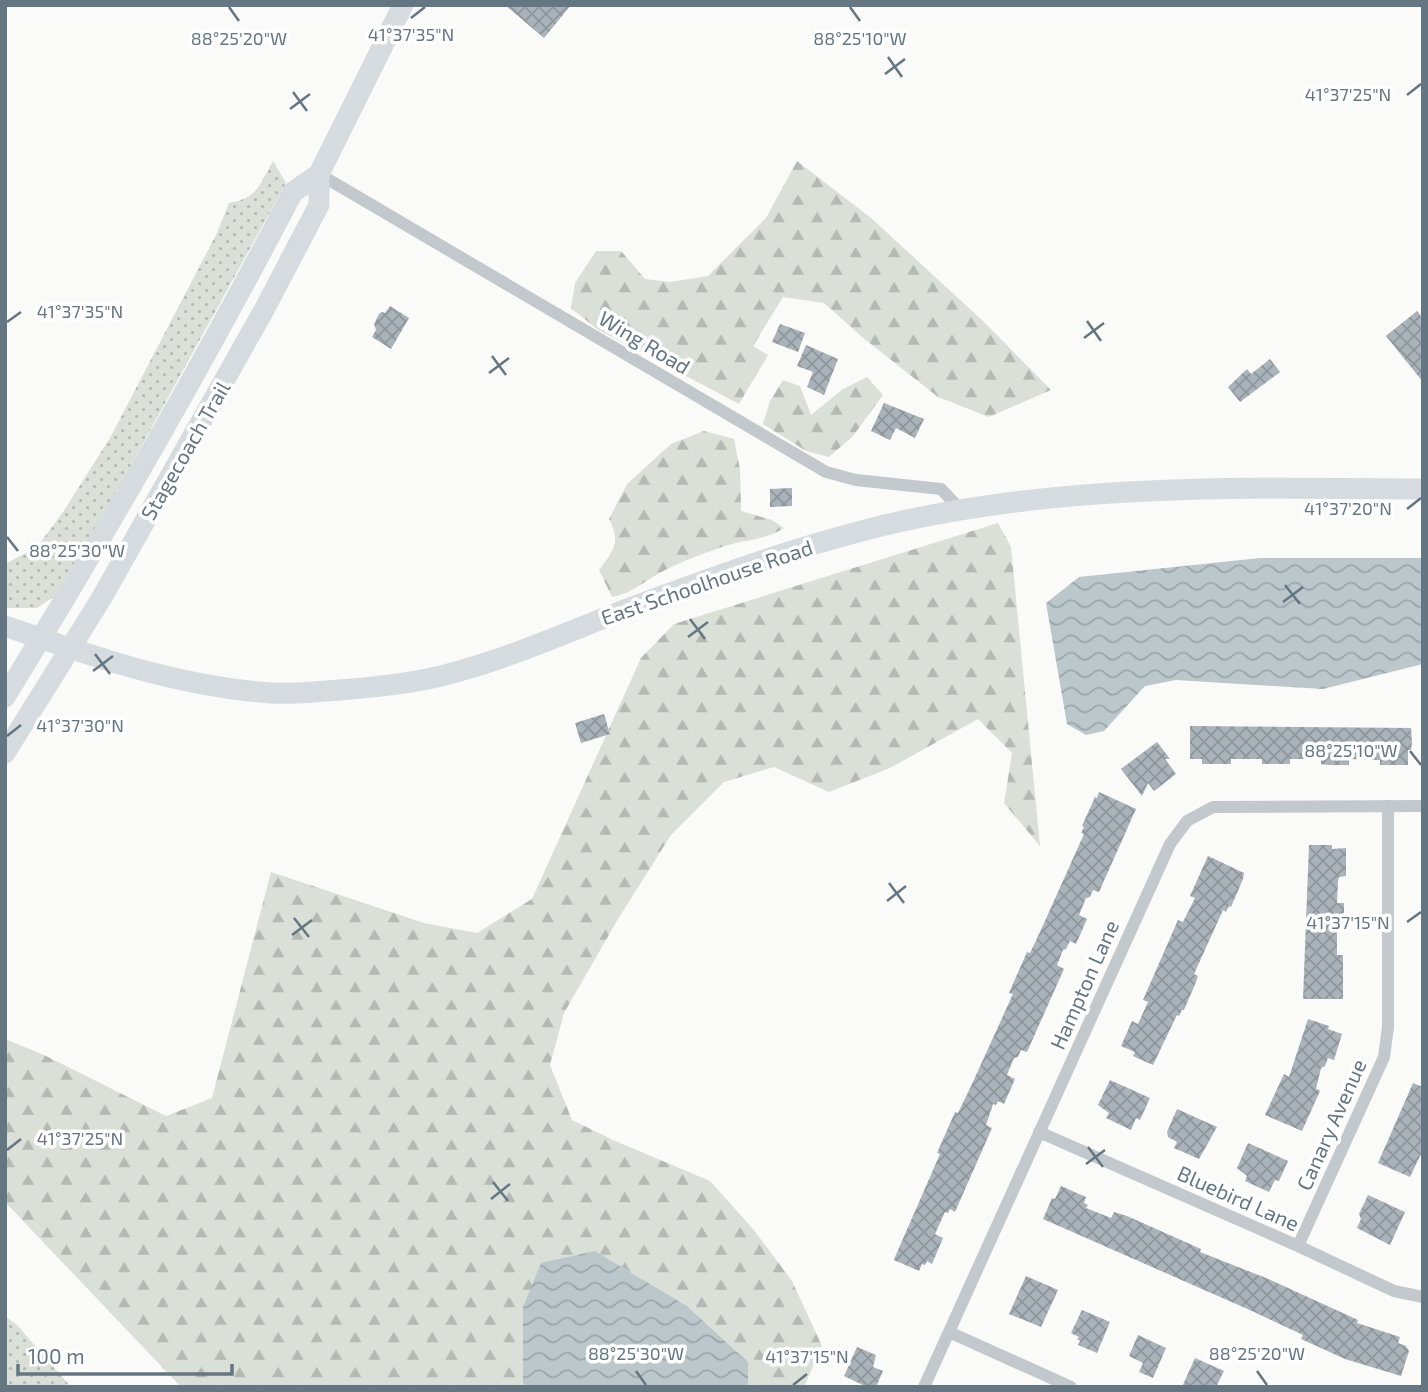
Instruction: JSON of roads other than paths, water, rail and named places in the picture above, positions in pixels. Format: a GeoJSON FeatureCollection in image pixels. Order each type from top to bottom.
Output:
{"type":"FeatureCollection","features":[{"type":"Feature","properties":{"kind":"main road","name":"Stagecoach Trail"},"geometry":{"type":"LineString","coordinates":[[5,753],[70,649],[197,431],[313,217],[319,205],[319,174],[403,5]]}},
{"type":"Feature","properties":{"kind":"main road","name":"Stagecoach Trail"},"geometry":{"type":"LineString","coordinates":[[5,696],[94,552],[188,388],[293,192],[319,174]]}},
{"type":"Feature","properties":{"kind":"main road","name":"East Schoolhouse Road"},"geometry":{"type":"LineString","coordinates":[[5,626],[124,666],[175,679],[261,693],[317,692],[441,676],[516,653],[757,562],[884,526],[960,509],[1123,491],[1423,489]]}},
{"type":"Feature","properties":{"kind":"street","name":"Wing Road"},"geometry":{"type":"LineString","coordinates":[[319,174],[826,472],[856,480],[940,489],[960,509]]}},
{"type":"Feature","properties":{"kind":"street","name":"Canary Avenue"},"geometry":{"type":"LineString","coordinates":[[1298,1246],[1384,1057],[1388,1027],[1388,806]]}},
{"type":"Feature","properties":{"kind":"street","name":"Hampton Lane"},"geometry":{"type":"LineString","coordinates":[[924,1387],[1171,842],[1187,821],[1213,807],[1423,806]]}},
{"type":"Feature","properties":{"kind":"street","name":"Bluebird Lane"},"geometry":{"type":"LineString","coordinates":[[1039,1132],[1394,1291],[1423,1297]]}},
{"type":"Feature","properties":{"kind":"street"},"geometry":{"type":"LineString","coordinates":[[948,1332],[1071,1387]]}},
{"type":"Feature","properties":{"kind":"water"},"geometry":{"type":"Polygon","coordinates":[[[1260,558],[1423,558],[1423,664],[1323,689],[1176,680],[1145,686],[1104,731],[1086,735],[1067,724],[1046,603],[1079,577],[1260,558]]]}},
{"type":"Feature","properties":{"kind":"water"},"geometry":{"type":"Polygon","coordinates":[[[595,1251],[687,1306],[748,1362],[748,1387],[523,1387],[523,1307],[541,1263],[595,1251]]]}}]}
